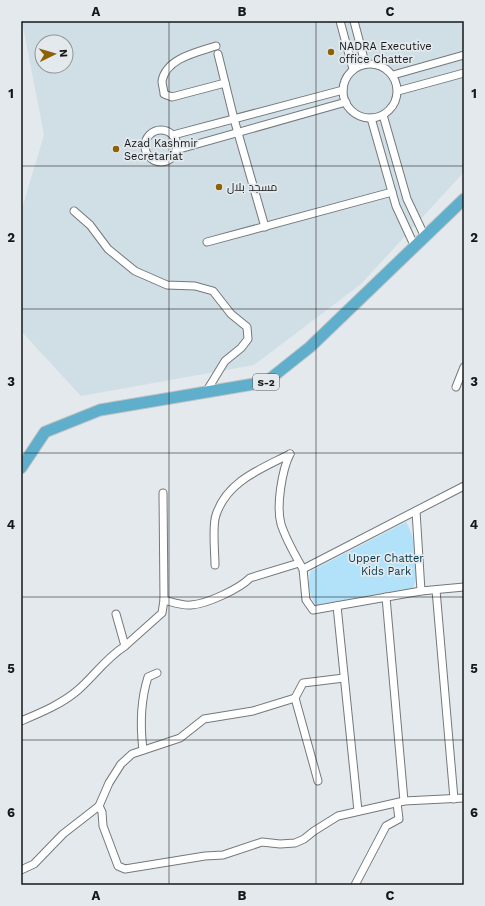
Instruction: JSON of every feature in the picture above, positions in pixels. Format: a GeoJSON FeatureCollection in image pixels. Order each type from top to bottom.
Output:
{"type":"FeatureCollection","features":[{"type":"Feature","properties":{"kind":"highway","name":"S-2"},"geometry":{"type":"LineString","coordinates":[[21,468],[45,432],[100,410],[266,382],[310,347],[464,199]]}},
{"type":"Feature","properties":{"kind":"street"},"geometry":{"type":"LineString","coordinates":[[340,21],[353,70]]}},
{"type":"Feature","properties":{"kind":"street"},"geometry":{"type":"LineString","coordinates":[[354,21],[365,63]]}},
{"type":"Feature","properties":{"kind":"street"},"geometry":{"type":"LineString","coordinates":[[216,46],[179,59],[168,70],[162,82],[164,94],[172,97],[225,83]]}},
{"type":"Feature","properties":{"kind":"street"},"geometry":{"type":"LineString","coordinates":[[218,54],[234,119],[265,227]]}},
{"type":"Feature","properties":{"kind":"street"},"geometry":{"type":"LineString","coordinates":[[393,75],[464,56]]}},
{"type":"Feature","properties":{"kind":"street"},"geometry":{"type":"LineString","coordinates":[[365,63],[374,63],[383,66],[393,75],[398,91],[394,105],[383,115],[371,118],[354,113],[346,102],[343,90],[345,80],[353,70],[365,63]]}},
{"type":"Feature","properties":{"kind":"street"},"geometry":{"type":"LineString","coordinates":[[398,91],[464,73]]}},
{"type":"Feature","properties":{"kind":"street"},"geometry":{"type":"LineString","coordinates":[[173,136],[343,90]]}},
{"type":"Feature","properties":{"kind":"street"},"geometry":{"type":"LineString","coordinates":[[176,150],[346,102]]}},
{"type":"Feature","properties":{"kind":"street"},"geometry":{"type":"LineString","coordinates":[[383,115],[407,199],[425,237]]}},
{"type":"Feature","properties":{"kind":"street"},"geometry":{"type":"LineString","coordinates":[[371,118],[396,206],[415,247]]}},
{"type":"Feature","properties":{"kind":"street"},"geometry":{"type":"LineString","coordinates":[[164,130],[176,140],[176,150],[171,158],[162,162],[152,159],[147,151],[147,140],[153,132],[164,130]]}},
{"type":"Feature","properties":{"kind":"street"},"geometry":{"type":"LineString","coordinates":[[207,242],[392,192]]}},
{"type":"Feature","properties":{"kind":"street"},"geometry":{"type":"LineString","coordinates":[[74,211],[90,225],[108,249],[135,271],[167,285],[194,286],[213,291],[231,314],[247,327],[248,339],[241,348],[225,361],[206,392]]}},
{"type":"Feature","properties":{"kind":"street"},"geometry":{"type":"LineString","coordinates":[[456,386],[464,367]]}},
{"type":"Feature","properties":{"kind":"street"},"geometry":{"type":"LineString","coordinates":[[215,565],[215,516],[231,491],[242,478],[290,454],[286,462],[280,497],[281,523],[301,566],[306,600],[312,610],[421,591],[464,587]]}},
{"type":"Feature","properties":{"kind":"street"},"geometry":{"type":"LineString","coordinates":[[164,600],[190,605],[203,602],[244,584],[250,578],[301,566],[416,511],[464,486]]}},
{"type":"Feature","properties":{"kind":"street"},"geometry":{"type":"LineString","coordinates":[[21,720],[60,702],[78,691],[110,656],[125,646],[162,613],[164,600],[163,493]]}},
{"type":"Feature","properties":{"kind":"street"},"geometry":{"type":"LineString","coordinates":[[416,511],[421,591]]}},
{"type":"Feature","properties":{"kind":"street"},"geometry":{"type":"LineString","coordinates":[[436,590],[454,799]]}},
{"type":"Feature","properties":{"kind":"street"},"geometry":{"type":"LineString","coordinates":[[355,885],[386,826],[399,819],[400,802],[386,598]]}},
{"type":"Feature","properties":{"kind":"street"},"geometry":{"type":"LineString","coordinates":[[337,606],[358,811]]}},
{"type":"Feature","properties":{"kind":"street"},"geometry":{"type":"LineString","coordinates":[[116,614],[125,646]]}},
{"type":"Feature","properties":{"kind":"street"},"geometry":{"type":"LineString","coordinates":[[143,750],[140,727],[142,695],[148,677],[157,673]]}},
{"type":"Feature","properties":{"kind":"street"},"geometry":{"type":"LineString","coordinates":[[21,870],[34,864],[63,834],[99,806],[109,783],[121,764],[132,754],[180,738],[204,720],[253,711],[295,698],[303,684],[344,678]]}},
{"type":"Feature","properties":{"kind":"street"},"geometry":{"type":"LineString","coordinates":[[295,698],[318,781]]}},
{"type":"Feature","properties":{"kind":"street"},"geometry":{"type":"LineString","coordinates":[[99,806],[102,812],[103,826],[118,866],[124,869],[205,856],[223,855],[262,842],[280,844],[295,843],[304,839],[338,816],[400,802],[464,798]]}},
{"type":"Feature","properties":{"kind":"shaded area"},"geometry":{"type":"Polygon","coordinates":[[[22,21],[464,21],[464,172],[361,284],[254,365],[81,396],[21,331],[21,212],[44,135],[22,21]]]}},
{"type":"Feature","properties":{"kind":"green space","name":"Upper Chatter Kids Park"},"geometry":{"type":"Polygon","coordinates":[[[406,522],[413,537],[417,555],[417,572],[413,588],[316,605],[309,588],[311,571],[406,522]]]}},
{"type":"Feature","properties":{"kind":"place","name":"NADRA Executive office Chatter"},"geometry":{"type":"Point","coordinates":[331,52]}},
{"type":"Feature","properties":{"kind":"place","name":"Azad Kashmir Secretariat"},"geometry":{"type":"Point","coordinates":[116,149]}},
{"type":"Feature","properties":{"kind":"place","name":"مسجد بلال"},"geometry":{"type":"Point","coordinates":[219,187]}}]}
